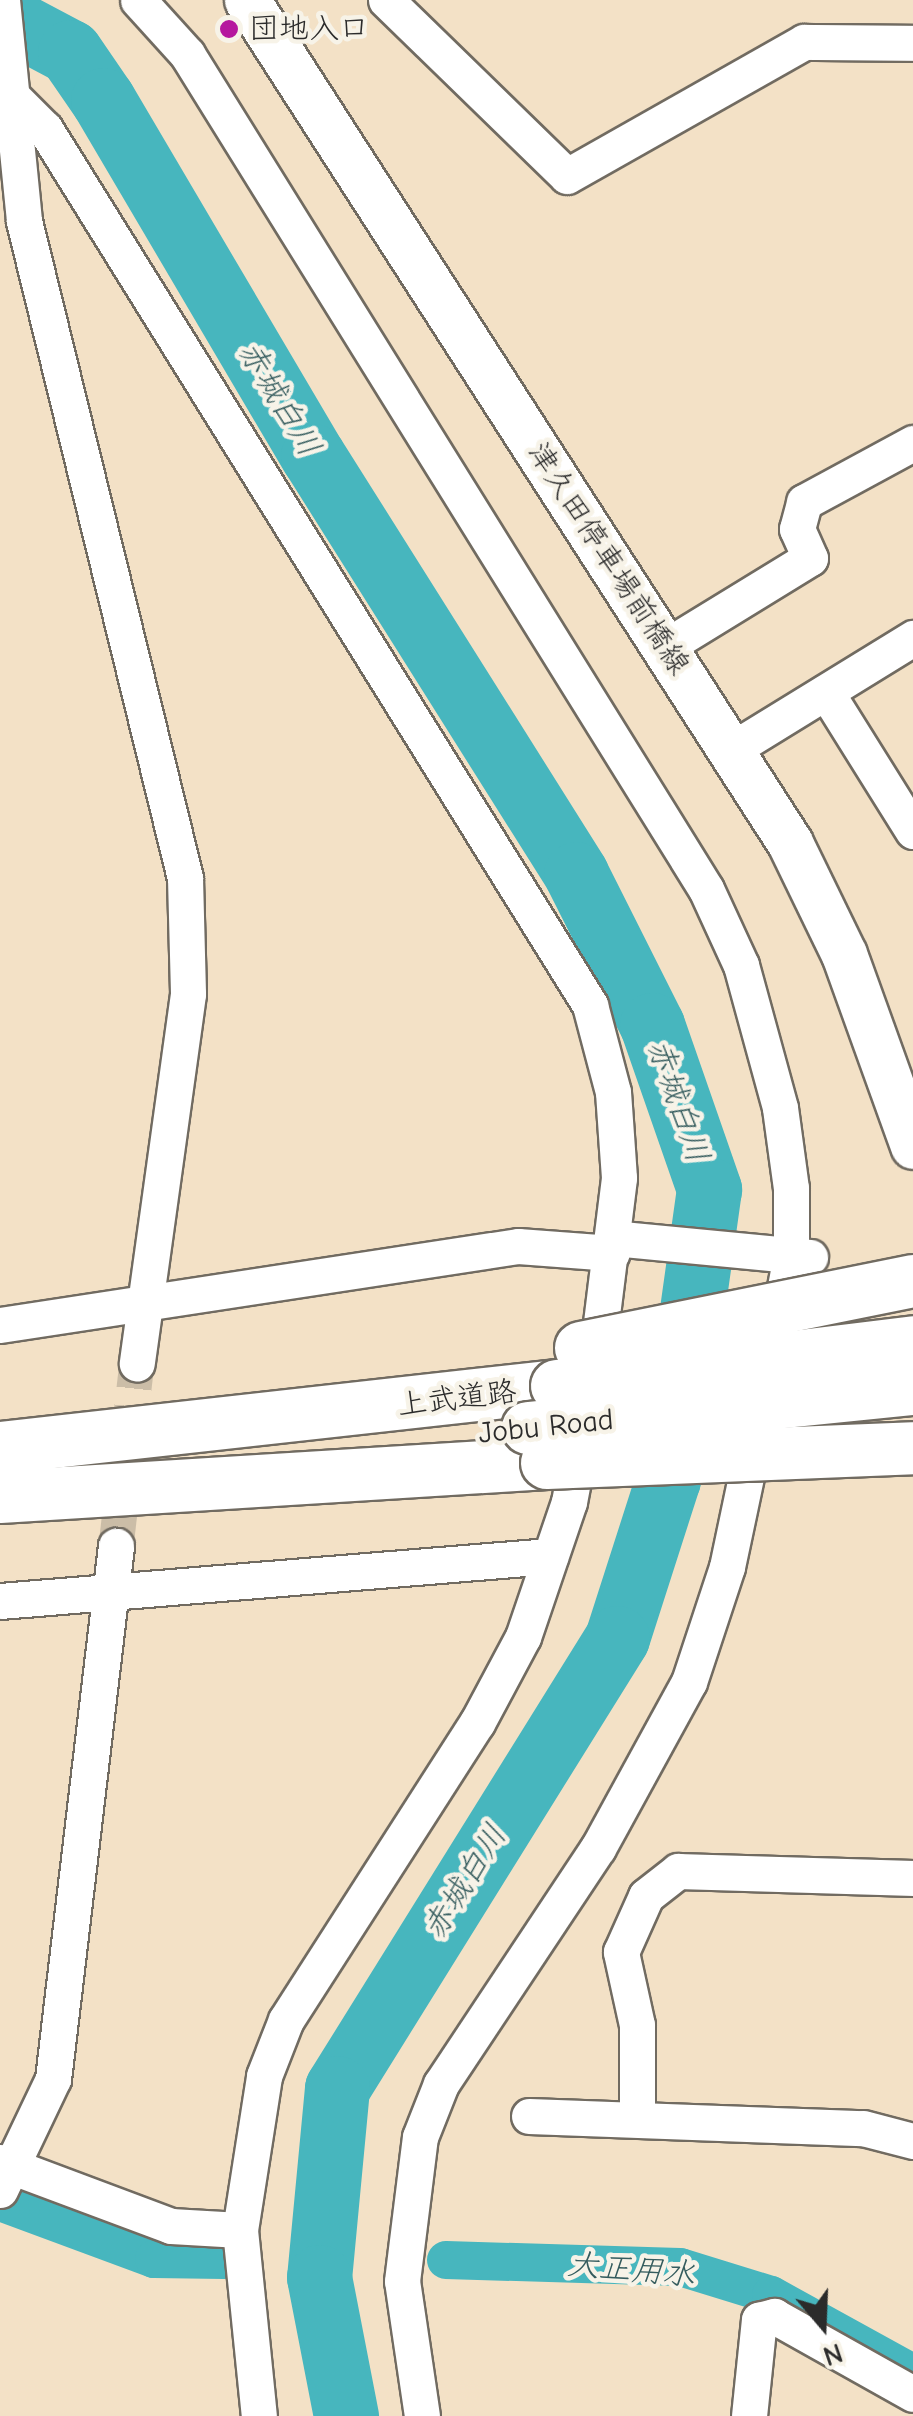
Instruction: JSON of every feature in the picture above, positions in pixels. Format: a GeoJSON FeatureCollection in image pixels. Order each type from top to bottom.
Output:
{"type":"FeatureCollection","features":[{"type":"Feature","properties":{"kind":"highway"},"geometry":{"type":"LineString","coordinates":[[0,1497],[553,1406],[913,1282]]}},
{"type":"Feature","properties":{"kind":"highway","name":"上武道路"},"geometry":{"type":"LineString","coordinates":[[553,1406],[913,1342]]}},
{"type":"Feature","properties":{"kind":"highway","name":"Jobu Road"},"geometry":{"type":"LineString","coordinates":[[0,1488],[553,1406],[913,1389]]}},
{"type":"Feature","properties":{"kind":"highway"},"geometry":{"type":"LineString","coordinates":[[0,1448],[553,1406],[913,1448]]}},
{"type":"Feature","properties":{"kind":"main road","name":"津久田停車場前橋線"},"geometry":{"type":"LineString","coordinates":[[247,0],[790,842],[844,954],[913,1146]]}},
{"type":"Feature","properties":{"kind":"street"},"geometry":{"type":"LineString","coordinates":[[2,0],[5,86],[24,221],[57,372],[185,878],[188,994],[137,1363]]}},
{"type":"Feature","properties":{"kind":"street"},"geometry":{"type":"LineString","coordinates":[[138,0],[187,54],[706,889],[764,1034],[792,1188],[785,1255],[727,1567],[689,1682],[602,1842],[441,2084],[420,2137],[402,2281],[422,2416]]}},
{"type":"Feature","properties":{"kind":"street"},"geometry":{"type":"LineString","coordinates":[[386,0],[568,176],[804,42],[913,43]]}},
{"type":"Feature","properties":{"kind":"street"},"geometry":{"type":"LineString","coordinates":[[5,86],[56,146],[590,1005],[613,1092],[619,1243],[569,1502],[523,1637],[477,1724],[286,2020],[264,2076],[240,2230],[260,2416]]}},
{"type":"Feature","properties":{"kind":"street"},"geometry":{"type":"LineString","coordinates":[[666,648],[810,558],[796,529],[804,502],[913,443]]}},
{"type":"Feature","properties":{"kind":"street"},"geometry":{"type":"LineString","coordinates":[[731,750],[913,638]]}},
{"type":"Feature","properties":{"kind":"street"},"geometry":{"type":"LineString","coordinates":[[826,692],[913,831]]}},
{"type":"Feature","properties":{"kind":"street"},"geometry":{"type":"LineString","coordinates":[[0,1325],[146,1299],[518,1246],[619,1243],[810,1256],[764,1475],[913,1473]]}},
{"type":"Feature","properties":{"kind":"street"},"geometry":{"type":"LineString","coordinates":[[116,1546],[52,2078],[4,2174],[171,2226],[240,2230]]}},
{"type":"Feature","properties":{"kind":"street"},"geometry":{"type":"LineString","coordinates":[[0,1601],[109,1596],[550,1556]]}},
{"type":"Feature","properties":{"kind":"street"},"geometry":{"type":"LineString","coordinates":[[637,2119],[637,2025],[621,1952],[646,1896],[678,1871],[913,1878]]}},
{"type":"Feature","properties":{"kind":"street"},"geometry":{"type":"LineString","coordinates":[[530,2116],[863,2128],[913,2141]]}},
{"type":"Feature","properties":{"kind":"street"},"geometry":{"type":"LineString","coordinates":[[749,2416],[759,2320],[774,2316],[913,2394]]}},
{"type":"Feature","properties":{"kind":"waterway","name":"赤城白川"},"geometry":{"type":"LineString","coordinates":[[0,15],[70,52],[103,100],[313,456],[576,874],[652,1025],[709,1189],[668,1479],[617,1638],[337,2088],[319,2277],[346,2416]]}},
{"type":"Feature","properties":{"kind":"waterway","name":"大正用水"},"geometry":{"type":"LineString","coordinates":[[0,2202],[154,2259],[224,2260]]}},
{"type":"Feature","properties":{"kind":"waterway","name":"大正用水"},"geometry":{"type":"LineString","coordinates":[[446,2260],[680,2267],[771,2295],[913,2373]]}},
{"type":"Feature","properties":{"kind":"tunnel"},"geometry":{"type":"LineString","coordinates":[[116,1546],[137,1363]]}},
{"type":"Feature","properties":{"kind":"place","name":"団地入口"},"geometry":{"type":"Point","coordinates":[229,29]}}]}
